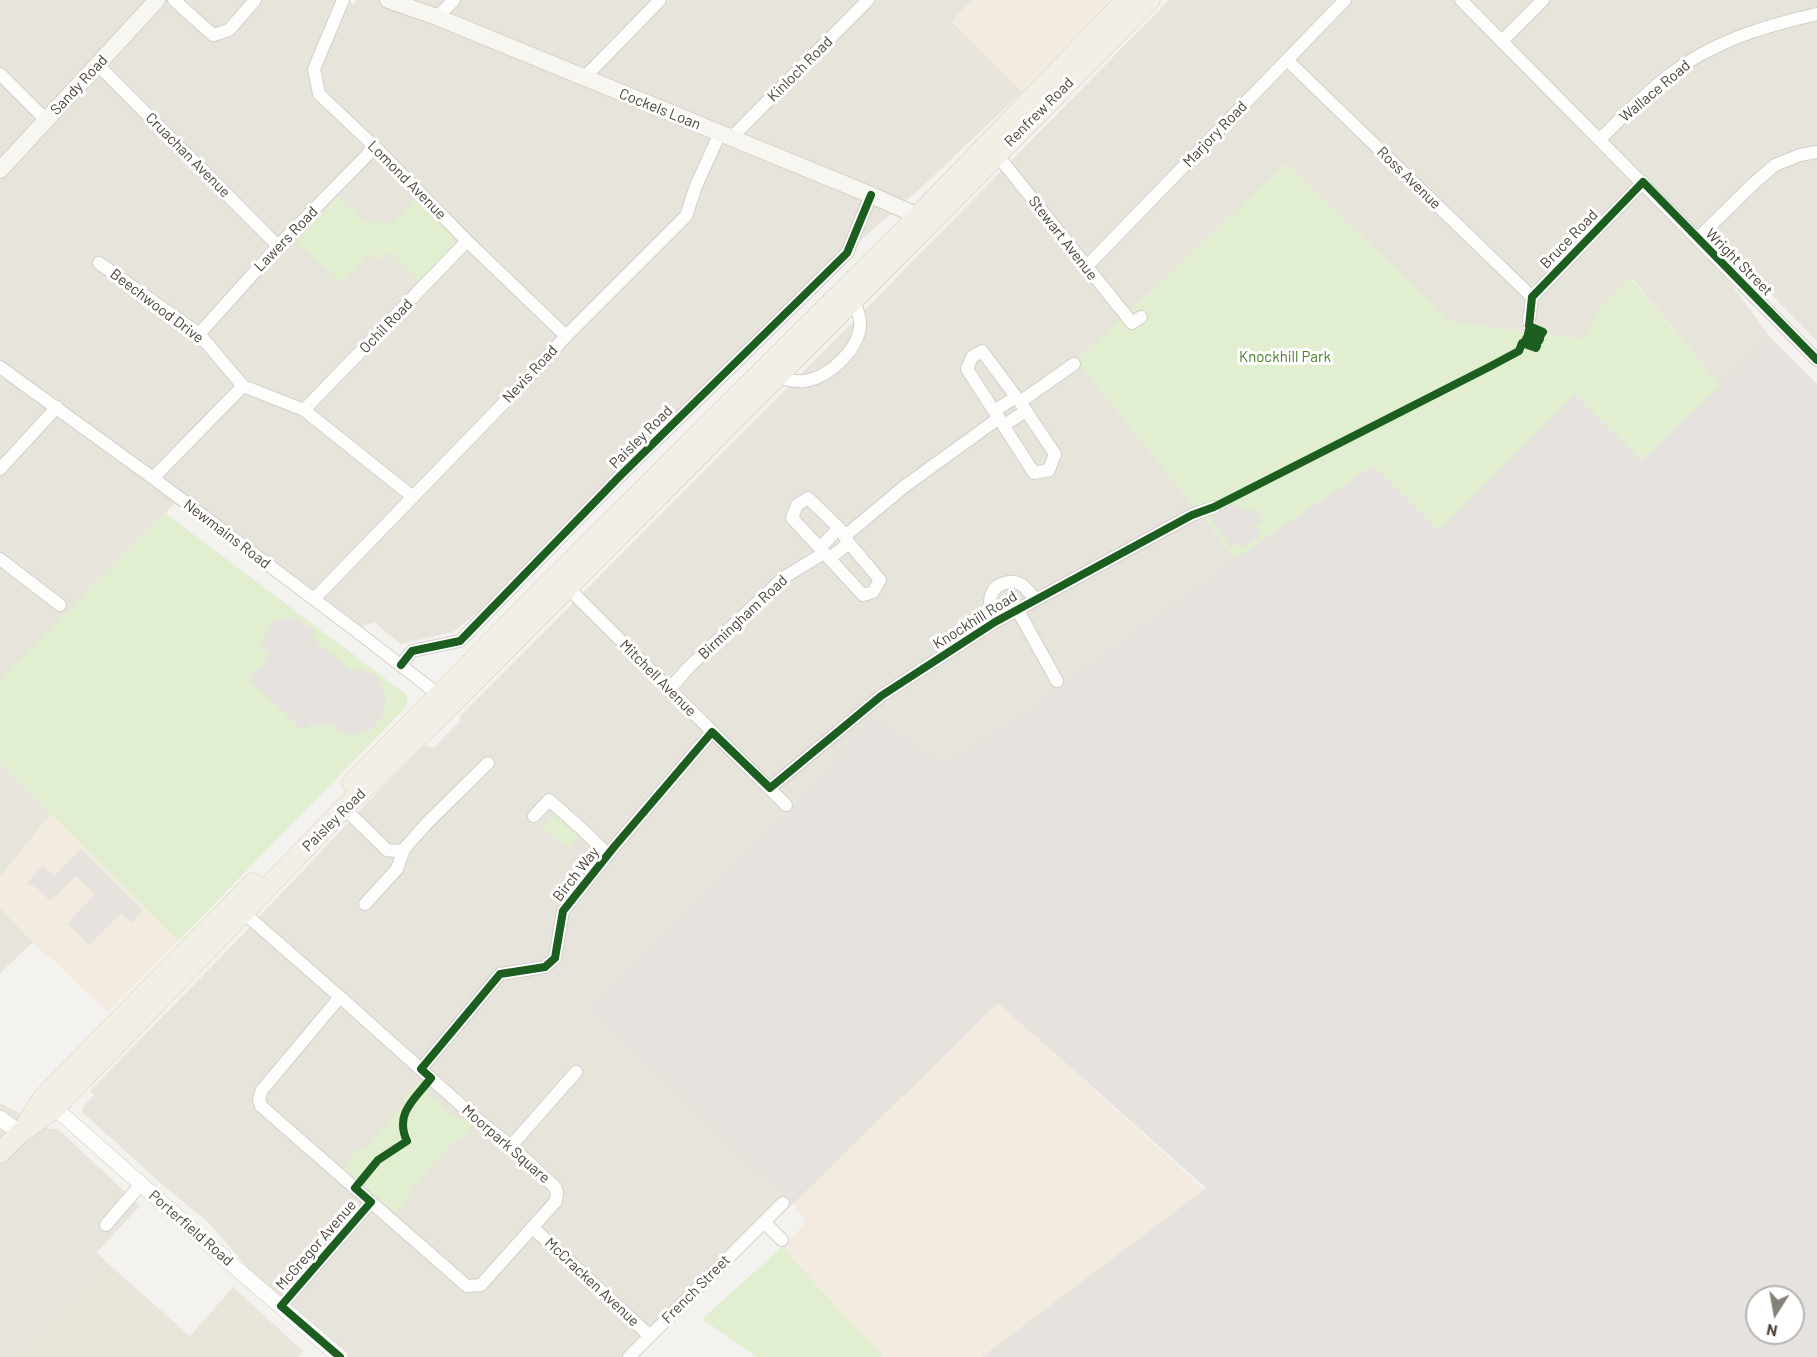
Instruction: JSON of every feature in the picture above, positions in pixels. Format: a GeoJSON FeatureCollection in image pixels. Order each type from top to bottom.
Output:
{"type":"FeatureCollection","features":[{"type":"Feature","properties":{"kind":"main road","name":"Sandy Road"},"geometry":{"type":"LineString","coordinates":[[0,170],[157,0]]}},
{"type":"Feature","properties":{"kind":"main road","name":"Cockels Loan"},"geometry":{"type":"LineString","coordinates":[[388,0],[437,17],[726,135],[871,195],[923,220]]}},
{"type":"Feature","properties":{"kind":"main road","name":"Renfrew Road"},"geometry":{"type":"LineString","coordinates":[[923,220],[992,149],[1126,0]]}},
{"type":"Feature","properties":{"kind":"main road","name":"Renfrew Road"},"geometry":{"type":"LineString","coordinates":[[992,149],[1149,0]]}},
{"type":"Feature","properties":{"kind":"main road","name":"Paisley Road"},"geometry":{"type":"LineString","coordinates":[[561,582],[776,378],[854,300],[923,220]]}},
{"type":"Feature","properties":{"kind":"main road","name":"Paisley Road"},"geometry":{"type":"LineString","coordinates":[[0,1153],[561,582],[923,220]]}},
{"type":"Feature","properties":{"kind":"main road","name":"Paisley Road"},"geometry":{"type":"LineString","coordinates":[[234,913],[344,808],[445,700]]}},
{"type":"Feature","properties":{"kind":"street"},"geometry":{"type":"LineString","coordinates":[[174,0],[213,35],[229,30],[255,0]]}},
{"type":"Feature","properties":{"kind":"street","name":"Lomond Avenue"},"geometry":{"type":"LineString","coordinates":[[343,0],[314,69],[319,94],[566,336]]}},
{"type":"Feature","properties":{"kind":"street"},"geometry":{"type":"LineString","coordinates":[[437,17],[454,0]]}},
{"type":"Feature","properties":{"kind":"street"},"geometry":{"type":"LineString","coordinates":[[584,78],[660,0]]}},
{"type":"Feature","properties":{"kind":"street","name":"Kinloch Road"},"geometry":{"type":"LineString","coordinates":[[726,135],[868,0]]}},
{"type":"Feature","properties":{"kind":"street","name":"Marjory Road"},"geometry":{"type":"LineString","coordinates":[[1086,267],[1345,0]]}},
{"type":"Feature","properties":{"kind":"street","name":"Wright Street"},"geometry":{"type":"LineString","coordinates":[[1461,0],[1817,360]]}},
{"type":"Feature","properties":{"kind":"street"},"geometry":{"type":"LineString","coordinates":[[1502,40],[1543,0]]}},
{"type":"Feature","properties":{"kind":"street","name":"Wallace Road"},"geometry":{"type":"LineString","coordinates":[[1600,139],[1668,76],[1702,53],[1739,35],[1817,14]]}},
{"type":"Feature","properties":{"kind":"street","name":"Ross Avenue"},"geometry":{"type":"LineString","coordinates":[[1287,60],[1532,297]]}},
{"type":"Feature","properties":{"kind":"street","name":"Cruachan Avenue"},"geometry":{"type":"LineString","coordinates":[[98,64],[278,246]]}},
{"type":"Feature","properties":{"kind":"street"},"geometry":{"type":"LineString","coordinates":[[0,74],[46,120]]}},
{"type":"Feature","properties":{"kind":"street","name":"Nevis Road"},"geometry":{"type":"LineString","coordinates":[[314,599],[566,336],[686,216],[696,186],[726,135]]}},
{"type":"Feature","properties":{"kind":"street","name":"Lawers Road"},"geometry":{"type":"LineString","coordinates":[[199,334],[278,246],[375,147]]}},
{"type":"Feature","properties":{"kind":"street","name":"Stewart Avenue"},"geometry":{"type":"LineString","coordinates":[[992,149],[1132,323],[1141,316]]}},
{"type":"Feature","properties":{"kind":"street"},"geometry":{"type":"LineString","coordinates":[[1697,239],[1775,165],[1800,155],[1817,152]]}},
{"type":"Feature","properties":{"kind":"street","name":"Bruce Road"},"geometry":{"type":"LineString","coordinates":[[1532,297],[1643,182]]}},
{"type":"Feature","properties":{"kind":"street","name":"Paisley Road"},"geometry":{"type":"LineString","coordinates":[[401,665],[412,651],[460,641],[620,477],[847,252],[871,195]]}},
{"type":"Feature","properties":{"kind":"street","name":"Ochil Road"},"geometry":{"type":"LineString","coordinates":[[304,410],[467,241]]}},
{"type":"Feature","properties":{"kind":"street","name":"Beechwood Drive"},"geometry":{"type":"LineString","coordinates":[[99,263],[199,334],[243,386],[304,410],[413,497]]}},
{"type":"Feature","properties":{"kind":"street"},"geometry":{"type":"LineString","coordinates":[[1529,321],[1532,297]]}},
{"type":"Feature","properties":{"kind":"street"},"geometry":{"type":"LineString","coordinates":[[776,378],[804,381],[821,376],[834,368],[854,344],[859,333],[860,322],[854,300]]}},
{"type":"Feature","properties":{"kind":"street"},"geometry":{"type":"LineString","coordinates":[[982,351],[1055,454],[1049,470],[1034,473],[999,418],[967,369],[972,357],[982,351]]}},
{"type":"Feature","properties":{"kind":"street","name":"Birmingham Road"},"geometry":{"type":"LineString","coordinates":[[669,690],[783,578],[825,553],[905,486],[1074,364]]}},
{"type":"Feature","properties":{"kind":"street","name":"Newmains Road"},"geometry":{"type":"LineString","coordinates":[[0,367],[153,478],[445,700]]}},
{"type":"Feature","properties":{"kind":"street"},"geometry":{"type":"LineString","coordinates":[[153,478],[243,386]]}},
{"type":"Feature","properties":{"kind":"street"},"geometry":{"type":"LineString","coordinates":[[0,469],[57,407]]}},
{"type":"Feature","properties":{"kind":"street"},"geometry":{"type":"LineString","coordinates":[[808,498],[844,536],[880,580],[873,592],[863,595],[825,553],[792,518],[797,505],[808,498]]}},
{"type":"Feature","properties":{"kind":"street","name":"Knockhill Road"},"geometry":{"type":"LineString","coordinates":[[770,788],[881,696],[995,622],[1192,515],[1214,507]]}},
{"type":"Feature","properties":{"kind":"street","name":"Birmingham Road"},"geometry":{"type":"LineString","coordinates":[[825,553],[844,536]]}},
{"type":"Feature","properties":{"kind":"street"},"geometry":{"type":"LineString","coordinates":[[0,559],[60,605]]}},
{"type":"Feature","properties":{"kind":"street","name":"Knockhill Road"},"geometry":{"type":"LineString","coordinates":[[995,622],[990,611],[990,596],[994,588],[1015,581],[1025,586],[1035,599]]}},
{"type":"Feature","properties":{"kind":"street","name":"Mitchell Avenue"},"geometry":{"type":"LineString","coordinates":[[561,582],[786,805]]}},
{"type":"Feature","properties":{"kind":"street","name":"Knockhill Road"},"geometry":{"type":"LineString","coordinates":[[1017,609],[1057,681]]}},
{"type":"Feature","properties":{"kind":"street","name":"Birch Way"},"geometry":{"type":"LineString","coordinates":[[420,1069],[500,974],[545,968],[555,958],[563,911],[712,732]]}},
{"type":"Feature","properties":{"kind":"street"},"geometry":{"type":"LineString","coordinates":[[365,904],[397,869],[404,849],[488,763]]}},
{"type":"Feature","properties":{"kind":"street"},"geometry":{"type":"LineString","coordinates":[[534,816],[549,800],[608,855]]}},
{"type":"Feature","properties":{"kind":"street"},"geometry":{"type":"LineString","coordinates":[[344,808],[387,850],[404,849]]}},
{"type":"Feature","properties":{"kind":"street","name":"Moorpark Square"},"geometry":{"type":"LineString","coordinates":[[234,913],[340,997],[555,1187],[556,1201],[481,1285],[467,1287],[261,1106],[259,1099],[262,1090],[340,997]]}},
{"type":"Feature","properties":{"kind":"street"},"geometry":{"type":"LineString","coordinates":[[511,1146],[576,1072]]}},
{"type":"Feature","properties":{"kind":"street","name":"Porterfield Road"},"geometry":{"type":"LineString","coordinates":[[49,1103],[340,1357]]}},
{"type":"Feature","properties":{"kind":"street"},"geometry":{"type":"LineString","coordinates":[[0,1118],[20,1133]]}},
{"type":"Feature","properties":{"kind":"street"},"geometry":{"type":"LineString","coordinates":[[106,1225],[141,1184]]}},
{"type":"Feature","properties":{"kind":"street","name":"McGregor Avenue"},"geometry":{"type":"LineString","coordinates":[[281,1306],[371,1202]]}},
{"type":"Feature","properties":{"kind":"street","name":"French Street"},"geometry":{"type":"LineString","coordinates":[[629,1357],[783,1203]]}},
{"type":"Feature","properties":{"kind":"street"},"geometry":{"type":"LineString","coordinates":[[764,1222],[782,1240]]}},
{"type":"Feature","properties":{"kind":"street","name":"McCracken Avenue"},"geometry":{"type":"LineString","coordinates":[[533,1228],[650,1336]]}},
{"type":"Feature","properties":{"kind":"shaded area"},"geometry":{"type":"Polygon","coordinates":[[[0,0],[348,0],[354,5],[356,0],[972,0],[952,22],[1022,92],[923,186],[774,315],[553,555],[453,632],[401,644],[374,622],[355,630],[180,498],[0,680],[0,0]]]}},
{"type":"Feature","properties":{"kind":"shaded area"},"geometry":{"type":"Polygon","coordinates":[[[972,0],[1111,0],[1022,92],[952,21],[972,0]]]}},
{"type":"Feature","properties":{"kind":"shaded area"},"geometry":{"type":"Polygon","coordinates":[[[1169,0],[1817,0],[1817,341],[1716,238],[1698,239],[1770,337],[1720,386],[1632,278],[1602,305],[1584,339],[1451,322],[1286,164],[1077,361],[1236,558],[1034,705],[946,763],[871,716],[799,799],[592,1009],[793,1204],[629,1357],[340,1357],[281,1306],[209,1223],[82,1112],[83,1106],[94,1095],[90,1091],[362,808],[423,747],[433,748],[461,720],[459,717],[867,308],[1169,0]]]}},
{"type":"Feature","properties":{"kind":"shaded area"},"geometry":{"type":"Polygon","coordinates":[[[1770,337],[1817,384],[1817,1357],[982,1357],[1206,1188],[998,1003],[793,1204],[591,1009],[799,799],[871,716],[946,763],[1034,705],[1236,558],[1373,465],[1439,530],[1575,394],[1642,460],[1770,337]]]}},
{"type":"Feature","properties":{"kind":"shaded area"},"geometry":{"type":"Polygon","coordinates":[[[1231,503],[1250,512],[1255,508],[1264,520],[1255,526],[1261,535],[1242,548],[1238,543],[1231,548],[1210,519],[1231,503]]]}},
{"type":"Feature","properties":{"kind":"shaded area"},"geometry":{"type":"Polygon","coordinates":[[[289,618],[302,622],[316,631],[312,638],[350,670],[356,672],[357,668],[376,675],[383,686],[386,699],[383,716],[373,728],[359,734],[348,735],[332,730],[336,722],[317,726],[310,724],[304,732],[248,678],[266,660],[267,650],[259,650],[267,631],[274,621],[289,618]]]}},
{"type":"Feature","properties":{"kind":"shaded area"},"geometry":{"type":"Polygon","coordinates":[[[0,763],[51,814],[0,877],[0,763]]]}},
{"type":"Feature","properties":{"kind":"shaded area"},"geometry":{"type":"Polygon","coordinates":[[[51,814],[178,941],[108,1012],[0,908],[0,877],[51,814]]]}},
{"type":"Feature","properties":{"kind":"shaded area"},"geometry":{"type":"Polygon","coordinates":[[[81,848],[143,910],[131,923],[121,913],[89,945],[67,924],[95,894],[76,876],[50,901],[36,887],[27,883],[43,865],[54,876],[81,848]]]}},
{"type":"Feature","properties":{"kind":"shaded area"},"geometry":{"type":"Polygon","coordinates":[[[800,852],[866,915],[733,1052],[667,989],[800,852]]]}},
{"type":"Feature","properties":{"kind":"shaded area"},"geometry":{"type":"Polygon","coordinates":[[[0,908],[33,942],[0,973],[0,908]]]}},
{"type":"Feature","properties":{"kind":"shaded area"},"geometry":{"type":"Polygon","coordinates":[[[998,1002],[1204,1190],[982,1357],[883,1357],[782,1247],[806,1222],[793,1204],[998,1002]]]}},
{"type":"Feature","properties":{"kind":"shaded area"},"geometry":{"type":"Polygon","coordinates":[[[0,1103],[49,1129],[58,1129],[140,1206],[97,1252],[105,1261],[9,1357],[0,1357],[0,1103]]]}},
{"type":"Feature","properties":{"kind":"shaded area"},"geometry":{"type":"Polygon","coordinates":[[[105,1261],[190,1336],[233,1287],[303,1351],[298,1357],[9,1357],[105,1261]]]}},
{"type":"Feature","properties":{"kind":"green space","name":"Knockhill Park"},"geometry":{"type":"Polygon","coordinates":[[[1286,164],[1451,322],[1584,339],[1602,305],[1631,278],[1720,386],[1642,460],[1575,394],[1439,530],[1373,465],[1236,558],[1077,361],[1286,164]]]}},
{"type":"Feature","properties":{"kind":"green space"},"geometry":{"type":"Polygon","coordinates":[[[338,196],[366,222],[392,223],[417,198],[453,230],[453,252],[421,283],[390,253],[384,255],[384,258],[376,258],[376,255],[370,254],[341,283],[296,242],[338,196]]]}},
{"type":"Feature","properties":{"kind":"green space"},"geometry":{"type":"Polygon","coordinates":[[[165,513],[407,695],[407,706],[178,941],[0,763],[0,680],[165,513]]]}},
{"type":"Feature","properties":{"kind":"green space"},"geometry":{"type":"Polygon","coordinates":[[[554,814],[578,836],[568,848],[543,828],[554,814]]]}},
{"type":"Feature","properties":{"kind":"green space"},"geometry":{"type":"Polygon","coordinates":[[[419,1080],[430,1089],[430,1095],[456,1118],[463,1118],[472,1126],[459,1141],[454,1141],[412,1188],[412,1194],[395,1213],[343,1168],[357,1151],[366,1148],[403,1104],[404,1097],[419,1080]]]}},
{"type":"Feature","properties":{"kind":"green space"},"geometry":{"type":"Polygon","coordinates":[[[782,1247],[883,1357],[757,1357],[702,1319],[782,1247]]]}},
{"type":"Feature","properties":{"kind":"cycle path"},"geometry":{"type":"LineString","coordinates":[[340,1357],[281,1306],[371,1202],[355,1188],[378,1160],[407,1141],[403,1122],[405,1114],[431,1078],[421,1069],[500,974],[545,967],[555,958],[563,911],[712,732],[770,788],[881,696],[995,622],[1192,515],[1214,507],[1491,366],[1519,351],[1522,343],[1536,348],[1537,346],[1525,341],[1527,337],[1539,341],[1540,339],[1528,334],[1529,330],[1541,335],[1543,332],[1529,326],[1532,297],[1643,182],[1817,360]]}},
{"type":"Feature","properties":{"kind":"cycle path"},"geometry":{"type":"LineString","coordinates":[[401,665],[412,651],[460,641],[619,477],[847,253],[871,195]]}}]}
